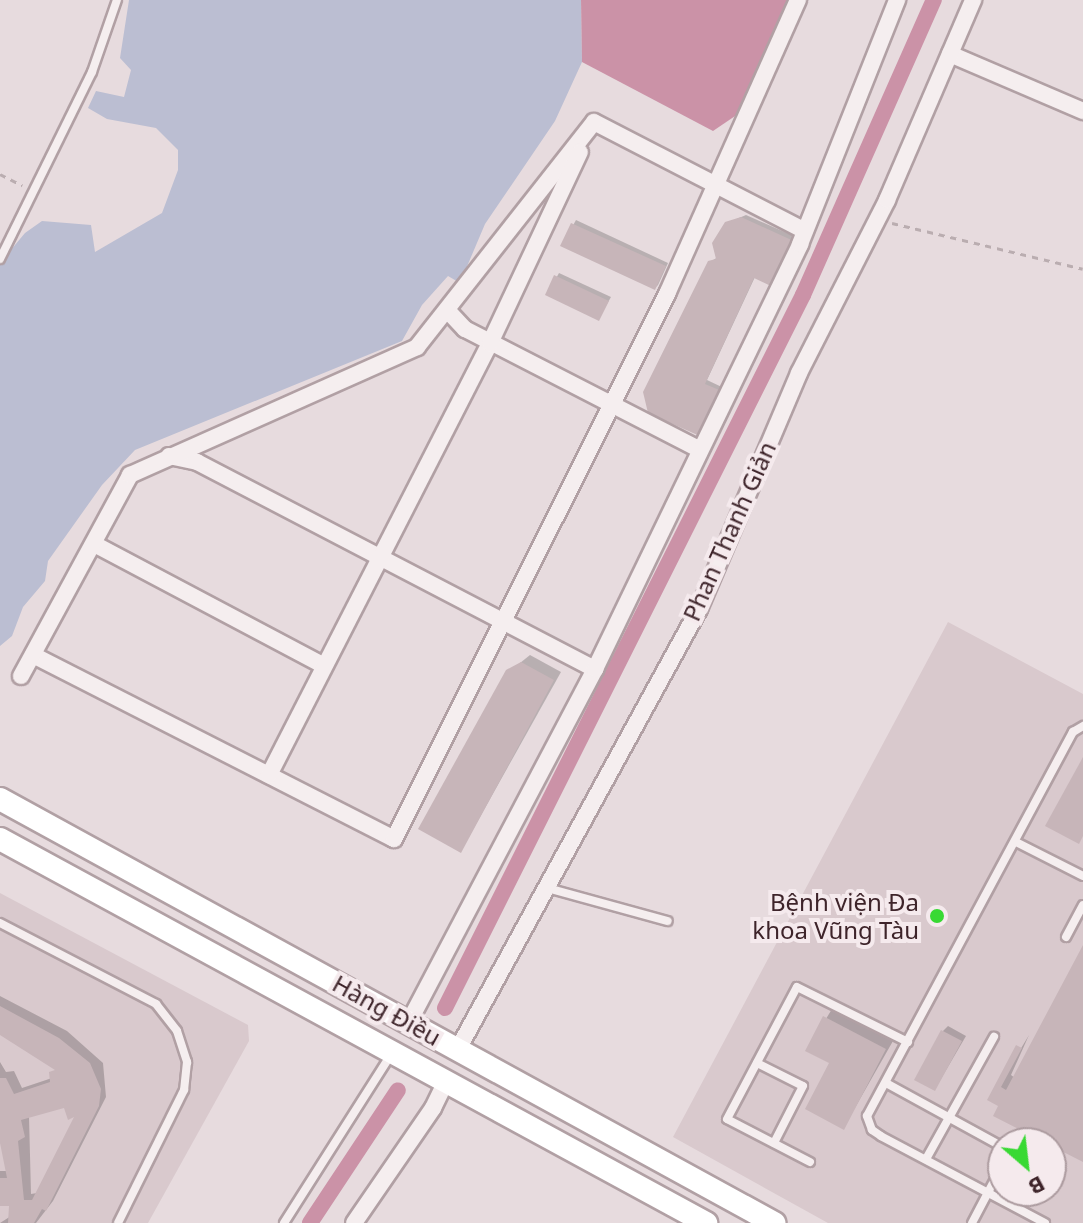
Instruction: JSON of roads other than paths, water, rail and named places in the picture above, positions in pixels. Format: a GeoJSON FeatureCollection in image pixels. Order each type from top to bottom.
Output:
{"type":"FeatureCollection","features":[{"type":"Feature","properties":{"kind":"main road","name":"Hàng Điều"},"geometry":{"type":"LineString","coordinates":[[0,799],[774,1223]]}},
{"type":"Feature","properties":{"kind":"main road","name":"Hàng Điều"},"geometry":{"type":"LineString","coordinates":[[0,839],[698,1219]]}},
{"type":"Feature","properties":{"kind":"main road"},"geometry":{"type":"LineString","coordinates":[[698,1219],[706,1186]]}},
{"type":"Feature","properties":{"kind":"street"},"geometry":{"type":"LineString","coordinates":[[33,655],[394,839],[613,405],[798,0]]}},
{"type":"Feature","properties":{"kind":"street"},"geometry":{"type":"LineString","coordinates":[[409,1022],[595,669],[805,231],[897,0]]}},
{"type":"Feature","properties":{"kind":"street","name":"Phan Thanh Giản"},"geometry":{"type":"LineString","coordinates":[[458,1049],[699,609],[799,373],[877,219],[973,0]]}},
{"type":"Feature","properties":{"kind":"street"},"geometry":{"type":"LineString","coordinates":[[950,54],[1083,111]]}},
{"type":"Feature","properties":{"kind":"street"},"geometry":{"type":"LineString","coordinates":[[594,122],[805,231]]}},
{"type":"Feature","properties":{"kind":"street"},"geometry":{"type":"LineString","coordinates":[[21,676],[96,545],[130,475],[417,347],[594,122]]}},
{"type":"Feature","properties":{"kind":"street"},"geometry":{"type":"LineString","coordinates":[[269,775],[490,343],[594,122]]}},
{"type":"Feature","properties":{"kind":"street"},"geometry":{"type":"LineString","coordinates":[[448,311],[465,329],[490,343],[700,450]]}},
{"type":"Feature","properties":{"kind":"street"},"geometry":{"type":"LineString","coordinates":[[169,456],[197,462],[595,669]]}},
{"type":"Feature","properties":{"kind":"street"},"geometry":{"type":"LineString","coordinates":[[96,545],[323,665]]}},
{"type":"Feature","properties":{"kind":"street"},"geometry":{"type":"LineString","coordinates":[[357,1222],[445,1083]]}},
{"type":"Feature","properties":{"kind":"lane"},"geometry":{"type":"LineString","coordinates":[[0,259],[36,193],[92,72],[117,0]]}},
{"type":"Feature","properties":{"kind":"lane"},"geometry":{"type":"LineString","coordinates":[[987,1191],[872,1130],[868,1123],[886,1083],[1073,732],[1083,726]]}},
{"type":"Feature","properties":{"kind":"lane"},"geometry":{"type":"LineString","coordinates":[[1016,842],[1083,876]]}},
{"type":"Feature","properties":{"kind":"lane"},"geometry":{"type":"LineString","coordinates":[[547,888],[668,921]]}},
{"type":"Feature","properties":{"kind":"lane"},"geometry":{"type":"LineString","coordinates":[[1066,937],[1083,905]]}},
{"type":"Feature","properties":{"kind":"lane"},"geometry":{"type":"LineString","coordinates":[[0,923],[156,1004],[177,1031],[187,1062],[184,1090],[118,1223]]}},
{"type":"Feature","properties":{"kind":"lane"},"geometry":{"type":"LineString","coordinates":[[810,1162],[727,1119],[797,987],[908,1042]]}},
{"type":"Feature","properties":{"kind":"lane"},"geometry":{"type":"LineString","coordinates":[[926,1159],[994,1037]]}},
{"type":"Feature","properties":{"kind":"lane"},"geometry":{"type":"LineString","coordinates":[[284,1223],[392,1052]]}},
{"type":"Feature","properties":{"kind":"lane"},"geometry":{"type":"LineString","coordinates":[[757,1063],[803,1086],[774,1143]]}},
{"type":"Feature","properties":{"kind":"lane"},"geometry":{"type":"LineString","coordinates":[[886,1083],[987,1138]]}},
{"type":"Feature","properties":{"kind":"lane"},"geometry":{"type":"LineString","coordinates":[[972,1223],[987,1194]]}},
{"type":"Feature","properties":{"kind":"lane"},"geometry":{"type":"LineString","coordinates":[[1016,1207],[1045,1223]]}},
{"type":"Feature","properties":{"kind":"waterway"},"geometry":{"type":"LineString","coordinates":[[445,1008],[803,295],[934,0]]}},
{"type":"Feature","properties":{"kind":"waterway"},"geometry":{"type":"LineString","coordinates":[[310,1223],[398,1090]]}},
{"type":"Feature","properties":{"kind":"place","name":"Bệnh viện Đa khoa Vũng Tàu"},"geometry":{"type":"Point","coordinates":[937,916]}}]}
